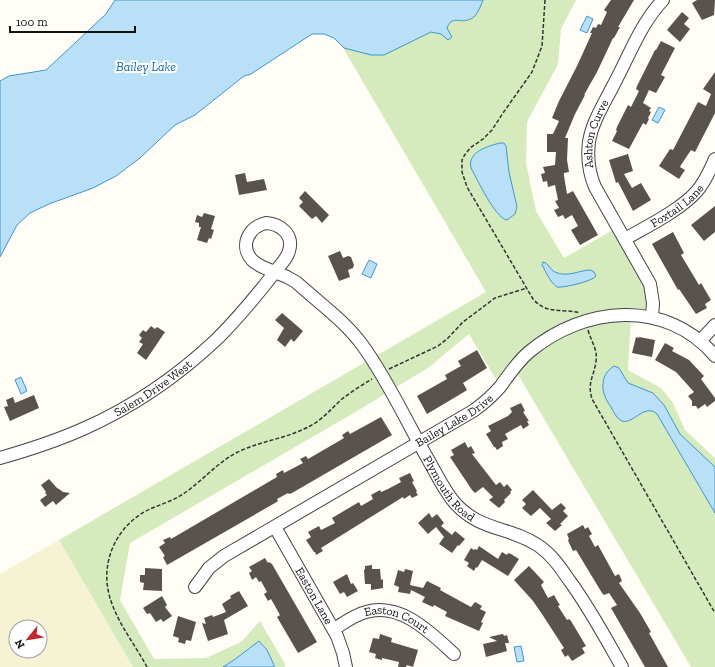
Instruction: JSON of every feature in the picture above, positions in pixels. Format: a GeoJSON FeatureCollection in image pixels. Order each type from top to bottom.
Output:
{"type":"FeatureCollection","features":[{"type":"Feature","properties":{"kind":"street","name":"Ashton Curve"},"geometry":{"type":"LineString","coordinates":[[652,317],[653,302],[650,284],[598,192],[591,177],[588,162],[589,142],[596,120],[643,27],[663,0]]}},
{"type":"Feature","properties":{"kind":"street","name":"Foxtail Lane"},"geometry":{"type":"LineString","coordinates":[[625,239],[691,198],[704,182],[715,159]]}},
{"type":"Feature","properties":{"kind":"street","name":"Plymouth Road"},"geometry":{"type":"LineString","coordinates":[[275,272],[287,276],[296,282],[348,328],[363,346],[446,491],[464,512],[485,525],[510,532],[528,540],[539,546],[552,557],[583,600],[622,667]]}},
{"type":"Feature","properties":{"kind":"street","name":"Salem Drive West"},"geometry":{"type":"LineString","coordinates":[[0,458],[52,442],[82,430],[127,407],[160,386],[200,355],[218,338],[275,272]]}},
{"type":"Feature","properties":{"kind":"street","name":"Bailey Lake Drive"},"geometry":{"type":"LineString","coordinates":[[195,587],[213,564],[480,406],[496,391],[514,367],[528,352],[558,333],[585,321],[615,315],[632,314],[652,317],[678,326],[700,341],[715,356]]}},
{"type":"Feature","properties":{"kind":"street"},"geometry":{"type":"LineString","coordinates":[[700,341],[715,325]]}},
{"type":"Feature","properties":{"kind":"street","name":"Easton Lane"},"geometry":{"type":"LineString","coordinates":[[274,527],[334,629],[342,647],[346,667]]}},
{"type":"Feature","properties":{"kind":"street","name":"Easton Court"},"geometry":{"type":"LineString","coordinates":[[334,629],[354,617],[366,612],[380,610],[390,611],[404,616],[421,626],[454,654]]}},
{"type":"Feature","properties":{"kind":"path"},"geometry":{"type":"LineString","coordinates":[[545,0],[542,46],[532,72],[488,135],[467,151],[462,160],[462,166],[464,181],[467,187],[533,299],[542,308],[578,312],[582,315]]}},
{"type":"Feature","properties":{"kind":"path"},"geometry":{"type":"LineString","coordinates":[[147,667],[118,617],[113,607],[108,590],[108,561],[113,546],[123,530],[141,514],[184,493],[224,460],[236,453],[292,434],[312,425],[320,420],[343,399],[380,374],[397,364],[438,346],[463,322],[495,298],[526,288]]}},
{"type":"Feature","properties":{"kind":"path"},"geometry":{"type":"LineString","coordinates":[[587,329],[594,344],[596,356],[590,383],[592,399],[715,613]]}},
{"type":"Feature","properties":{"kind":"shaded area"},"geometry":{"type":"Polygon","coordinates":[[[59,540],[133,667],[0,667],[0,574],[59,540]]]}},
{"type":"Feature","properties":{"kind":"green space"},"geometry":{"type":"Polygon","coordinates":[[[315,0],[576,0],[561,29],[558,64],[527,122],[526,163],[536,211],[564,258],[618,227],[645,275],[652,317],[631,315],[628,370],[661,388],[673,403],[685,430],[715,458],[715,667],[691,667],[514,368],[500,386],[469,334],[428,368],[130,543],[120,600],[154,659],[206,658],[241,642],[260,621],[285,664],[285,667],[133,667],[59,540],[486,292],[315,0]]]}},
{"type":"Feature","properties":{"kind":"water","name":"Bailey Lake"},"geometry":{"type":"Polygon","coordinates":[[[115,0],[483,0],[474,17],[465,21],[456,20],[449,24],[447,28],[452,37],[448,40],[441,34],[431,32],[384,55],[371,55],[344,48],[334,38],[324,34],[312,34],[251,74],[244,76],[195,115],[175,125],[140,158],[116,176],[93,188],[49,204],[30,213],[17,225],[0,257],[0,81],[9,76],[46,70],[106,14],[115,0]]]}},
{"type":"Feature","properties":{"kind":"water"},"geometry":{"type":"Polygon","coordinates":[[[587,16],[593,19],[587,33],[580,30],[587,16]]]}},
{"type":"Feature","properties":{"kind":"water"},"geometry":{"type":"Polygon","coordinates":[[[659,107],[665,110],[658,123],[652,120],[659,107]]]}},
{"type":"Feature","properties":{"kind":"water"},"geometry":{"type":"Polygon","coordinates":[[[504,143],[506,146],[509,172],[517,207],[515,214],[507,220],[502,218],[492,206],[471,168],[472,158],[475,154],[484,148],[504,143]]]}},
{"type":"Feature","properties":{"kind":"water"},"geometry":{"type":"Polygon","coordinates":[[[369,260],[377,264],[371,278],[362,274],[369,260]]]}},
{"type":"Feature","properties":{"kind":"water"},"geometry":{"type":"Polygon","coordinates":[[[543,262],[553,271],[560,274],[591,270],[596,276],[590,280],[578,284],[557,287],[547,274],[542,265],[543,262]]]}},
{"type":"Feature","properties":{"kind":"water"},"geometry":{"type":"Polygon","coordinates":[[[614,366],[619,368],[628,383],[653,393],[664,405],[680,434],[715,467],[715,513],[657,414],[652,411],[647,411],[629,421],[624,422],[616,416],[606,399],[603,387],[605,376],[614,366]]]}},
{"type":"Feature","properties":{"kind":"water"},"geometry":{"type":"Polygon","coordinates":[[[21,377],[27,391],[21,394],[15,380],[21,377]]]}},
{"type":"Feature","properties":{"kind":"water"},"geometry":{"type":"Polygon","coordinates":[[[259,641],[267,650],[274,667],[223,667],[234,660],[259,641]]]}},
{"type":"Feature","properties":{"kind":"water"},"geometry":{"type":"Polygon","coordinates":[[[521,646],[524,661],[517,662],[514,647],[521,646]]]}},
{"type":"Feature","properties":{"kind":"building"},"geometry":{"type":"Polygon","coordinates":[[[611,0],[634,0],[618,27],[620,27],[584,95],[565,138],[568,138],[567,160],[569,172],[564,173],[567,194],[573,191],[598,235],[580,245],[571,230],[578,226],[572,215],[565,219],[563,215],[558,217],[554,210],[559,208],[555,201],[558,200],[555,185],[548,187],[547,181],[543,182],[541,174],[545,173],[543,167],[555,165],[556,152],[547,152],[547,134],[553,134],[559,121],[552,118],[592,33],[590,33],[593,27],[596,28],[598,24],[601,25],[607,12],[604,10],[611,0]]]}},
{"type":"Feature","properties":{"kind":"building"},"geometry":{"type":"Polygon","coordinates":[[[697,0],[715,0],[714,15],[702,20],[692,3],[697,0]]]}},
{"type":"Feature","properties":{"kind":"building"},"geometry":{"type":"Polygon","coordinates":[[[682,12],[689,18],[684,24],[690,29],[680,42],[667,30],[682,12]]]}},
{"type":"Feature","properties":{"kind":"building"},"geometry":{"type":"Polygon","coordinates":[[[661,41],[675,48],[661,75],[665,77],[656,93],[649,90],[643,103],[651,108],[649,111],[651,112],[648,118],[649,119],[646,125],[643,123],[629,149],[612,141],[628,105],[631,107],[639,91],[636,89],[637,86],[661,41]]]}},
{"type":"Feature","properties":{"kind":"building"},"geometry":{"type":"Polygon","coordinates":[[[715,72],[715,113],[695,152],[691,150],[681,165],[680,167],[685,170],[679,179],[659,166],[670,149],[673,150],[698,102],[706,106],[711,94],[703,89],[715,72]]]}},
{"type":"Feature","properties":{"kind":"building"},"geometry":{"type":"Polygon","coordinates":[[[628,154],[633,171],[624,174],[632,188],[641,183],[651,200],[633,211],[618,182],[616,183],[609,160],[628,154]]]}},
{"type":"Feature","properties":{"kind":"building"},"geometry":{"type":"Polygon","coordinates":[[[245,173],[247,182],[264,179],[267,190],[239,195],[235,175],[245,173]]]}},
{"type":"Feature","properties":{"kind":"building"},"geometry":{"type":"Polygon","coordinates":[[[305,191],[329,215],[322,223],[316,216],[312,219],[299,206],[303,202],[299,198],[305,191]]]}},
{"type":"Feature","properties":{"kind":"building"},"geometry":{"type":"Polygon","coordinates":[[[715,206],[715,232],[704,241],[691,225],[715,206]]]}},
{"type":"Feature","properties":{"kind":"building"},"geometry":{"type":"Polygon","coordinates":[[[204,213],[215,216],[211,229],[214,230],[211,239],[209,238],[207,243],[197,240],[201,227],[199,227],[199,223],[195,222],[197,215],[202,217],[204,213]]]}},
{"type":"Feature","properties":{"kind":"building"},"geometry":{"type":"Polygon","coordinates":[[[673,232],[684,253],[681,255],[699,285],[701,283],[711,300],[705,304],[707,308],[696,314],[679,289],[678,290],[652,244],[673,232]]]}},
{"type":"Feature","properties":{"kind":"building"},"geometry":{"type":"Polygon","coordinates":[[[340,251],[343,258],[348,256],[351,257],[354,265],[353,268],[348,270],[350,277],[339,281],[328,256],[340,251]]]}},
{"type":"Feature","properties":{"kind":"building"},"geometry":{"type":"Polygon","coordinates":[[[282,313],[303,331],[294,342],[291,339],[285,347],[277,340],[284,328],[275,320],[282,313]]]}},
{"type":"Feature","properties":{"kind":"building"},"geometry":{"type":"Polygon","coordinates":[[[151,326],[155,329],[157,327],[165,332],[146,360],[137,353],[143,344],[139,342],[142,338],[139,335],[143,330],[146,332],[151,326]]]}},
{"type":"Feature","properties":{"kind":"building"},"geometry":{"type":"Polygon","coordinates":[[[636,337],[655,340],[652,357],[632,353],[636,337]]]}},
{"type":"Feature","properties":{"kind":"building"},"geometry":{"type":"Polygon","coordinates":[[[665,343],[674,348],[672,351],[689,360],[704,376],[701,379],[715,398],[715,401],[707,407],[705,404],[698,409],[696,406],[692,406],[692,401],[688,396],[694,392],[676,372],[655,360],[665,343]]]}},
{"type":"Feature","properties":{"kind":"building"},"geometry":{"type":"Polygon","coordinates":[[[477,350],[487,368],[463,383],[467,390],[427,414],[417,396],[447,379],[445,375],[461,366],[458,361],[477,350]]]}},
{"type":"Feature","properties":{"kind":"building"},"geometry":{"type":"Polygon","coordinates":[[[34,395],[39,408],[10,421],[4,407],[8,406],[6,400],[13,397],[15,403],[34,395]]]}},
{"type":"Feature","properties":{"kind":"building"},"geometry":{"type":"Polygon","coordinates":[[[521,403],[525,411],[523,412],[529,421],[527,421],[529,425],[523,429],[521,425],[505,434],[508,439],[502,442],[503,446],[497,450],[486,434],[491,431],[488,426],[508,416],[512,412],[510,408],[521,403]]]}},
{"type":"Feature","properties":{"kind":"building"},"geometry":{"type":"Polygon","coordinates":[[[381,417],[392,435],[292,493],[288,493],[277,499],[278,501],[275,503],[167,565],[163,557],[165,556],[159,547],[165,543],[163,540],[170,537],[171,539],[277,477],[276,474],[283,470],[284,473],[303,463],[300,459],[306,456],[308,459],[339,441],[344,438],[342,435],[348,431],[350,434],[381,417]]]}},
{"type":"Feature","properties":{"kind":"building"},"geometry":{"type":"Polygon","coordinates":[[[465,442],[468,448],[471,446],[475,453],[472,454],[496,485],[500,482],[504,487],[507,484],[512,490],[504,500],[505,502],[499,508],[489,500],[493,497],[483,487],[475,493],[472,490],[450,457],[454,455],[451,450],[465,442]]]}},
{"type":"Feature","properties":{"kind":"building"},"geometry":{"type":"Polygon","coordinates":[[[410,473],[418,495],[412,498],[410,495],[404,499],[403,497],[321,548],[323,551],[316,555],[306,540],[311,537],[308,532],[319,526],[321,530],[335,523],[332,518],[359,502],[361,506],[373,499],[371,495],[380,490],[381,492],[388,489],[401,482],[399,478],[410,473]]]}},
{"type":"Feature","properties":{"kind":"building"},"geometry":{"type":"Polygon","coordinates":[[[49,479],[63,492],[70,493],[56,505],[53,501],[45,507],[40,500],[47,495],[41,485],[49,479]]]}},
{"type":"Feature","properties":{"kind":"building"},"geometry":{"type":"Polygon","coordinates":[[[533,490],[552,510],[561,503],[566,508],[563,511],[568,516],[560,524],[562,525],[555,531],[546,523],[551,519],[540,508],[531,516],[522,508],[526,504],[522,500],[533,490]]]}},
{"type":"Feature","properties":{"kind":"building"},"geometry":{"type":"Polygon","coordinates":[[[429,513],[432,518],[437,514],[444,523],[441,526],[452,535],[455,531],[465,539],[452,553],[439,544],[444,537],[436,527],[428,534],[418,523],[429,513]]]}},
{"type":"Feature","properties":{"kind":"building"},"geometry":{"type":"Polygon","coordinates":[[[583,525],[585,529],[588,527],[592,534],[589,536],[595,547],[598,545],[615,576],[619,574],[622,581],[619,583],[640,613],[651,632],[649,633],[668,667],[645,667],[611,608],[617,605],[609,593],[604,595],[602,593],[576,550],[573,551],[567,534],[583,525]]]}},
{"type":"Feature","properties":{"kind":"building"},"geometry":{"type":"Polygon","coordinates":[[[479,546],[498,559],[502,552],[507,555],[508,553],[511,554],[519,559],[508,576],[482,560],[474,571],[467,566],[469,563],[464,560],[471,548],[477,550],[479,546]]]}},
{"type":"Feature","properties":{"kind":"building"},"geometry":{"type":"Polygon","coordinates":[[[265,558],[268,563],[269,562],[272,564],[317,642],[298,653],[277,617],[280,615],[271,599],[268,601],[264,594],[267,592],[261,581],[259,582],[256,577],[252,580],[249,573],[252,571],[249,567],[265,558]]]}},
{"type":"Feature","properties":{"kind":"building"},"geometry":{"type":"Polygon","coordinates":[[[372,565],[372,569],[380,569],[381,580],[383,579],[383,588],[371,590],[371,584],[365,584],[365,566],[372,565]]]}},
{"type":"Feature","properties":{"kind":"building"},"geometry":{"type":"Polygon","coordinates":[[[529,566],[544,582],[541,585],[548,598],[554,595],[560,605],[558,606],[567,620],[569,619],[571,621],[586,646],[582,648],[585,653],[572,661],[568,655],[565,657],[561,650],[564,648],[542,614],[533,601],[514,580],[529,566]]]}},
{"type":"Feature","properties":{"kind":"building"},"geometry":{"type":"Polygon","coordinates":[[[145,568],[162,569],[162,591],[143,590],[144,583],[140,582],[140,575],[145,575],[145,568]]]}},
{"type":"Feature","properties":{"kind":"building"},"geometry":{"type":"Polygon","coordinates":[[[405,569],[413,571],[410,585],[423,588],[427,581],[471,607],[475,602],[482,606],[480,609],[486,612],[481,622],[483,623],[479,631],[445,616],[447,612],[434,605],[433,607],[422,602],[425,597],[411,590],[410,594],[398,592],[399,587],[394,585],[398,570],[404,572],[405,569]]]}},
{"type":"Feature","properties":{"kind":"building"},"geometry":{"type":"Polygon","coordinates":[[[347,574],[351,584],[353,583],[358,591],[347,597],[344,592],[340,594],[333,582],[347,574]]]}},
{"type":"Feature","properties":{"kind":"building"},"geometry":{"type":"Polygon","coordinates":[[[239,591],[248,606],[224,620],[228,634],[208,641],[202,623],[206,624],[204,618],[212,615],[213,617],[226,612],[222,604],[231,598],[230,596],[239,591]]]}},
{"type":"Feature","properties":{"kind":"building"},"geometry":{"type":"Polygon","coordinates":[[[162,596],[167,605],[165,607],[172,616],[163,622],[161,619],[156,622],[150,613],[147,614],[143,608],[162,596]]]}},
{"type":"Feature","properties":{"kind":"building"},"geometry":{"type":"Polygon","coordinates":[[[178,616],[196,622],[191,641],[186,640],[185,644],[178,642],[179,638],[173,636],[178,616]]]}},
{"type":"Feature","properties":{"kind":"building"},"geometry":{"type":"Polygon","coordinates":[[[380,634],[392,638],[391,642],[418,650],[413,667],[407,665],[406,667],[398,667],[399,662],[375,658],[376,654],[369,652],[373,638],[379,639],[380,634]]]}},
{"type":"Feature","properties":{"kind":"building"},"geometry":{"type":"Polygon","coordinates":[[[503,634],[504,636],[507,635],[509,643],[505,643],[507,651],[486,657],[483,644],[497,641],[489,637],[503,634]]]}}]}
